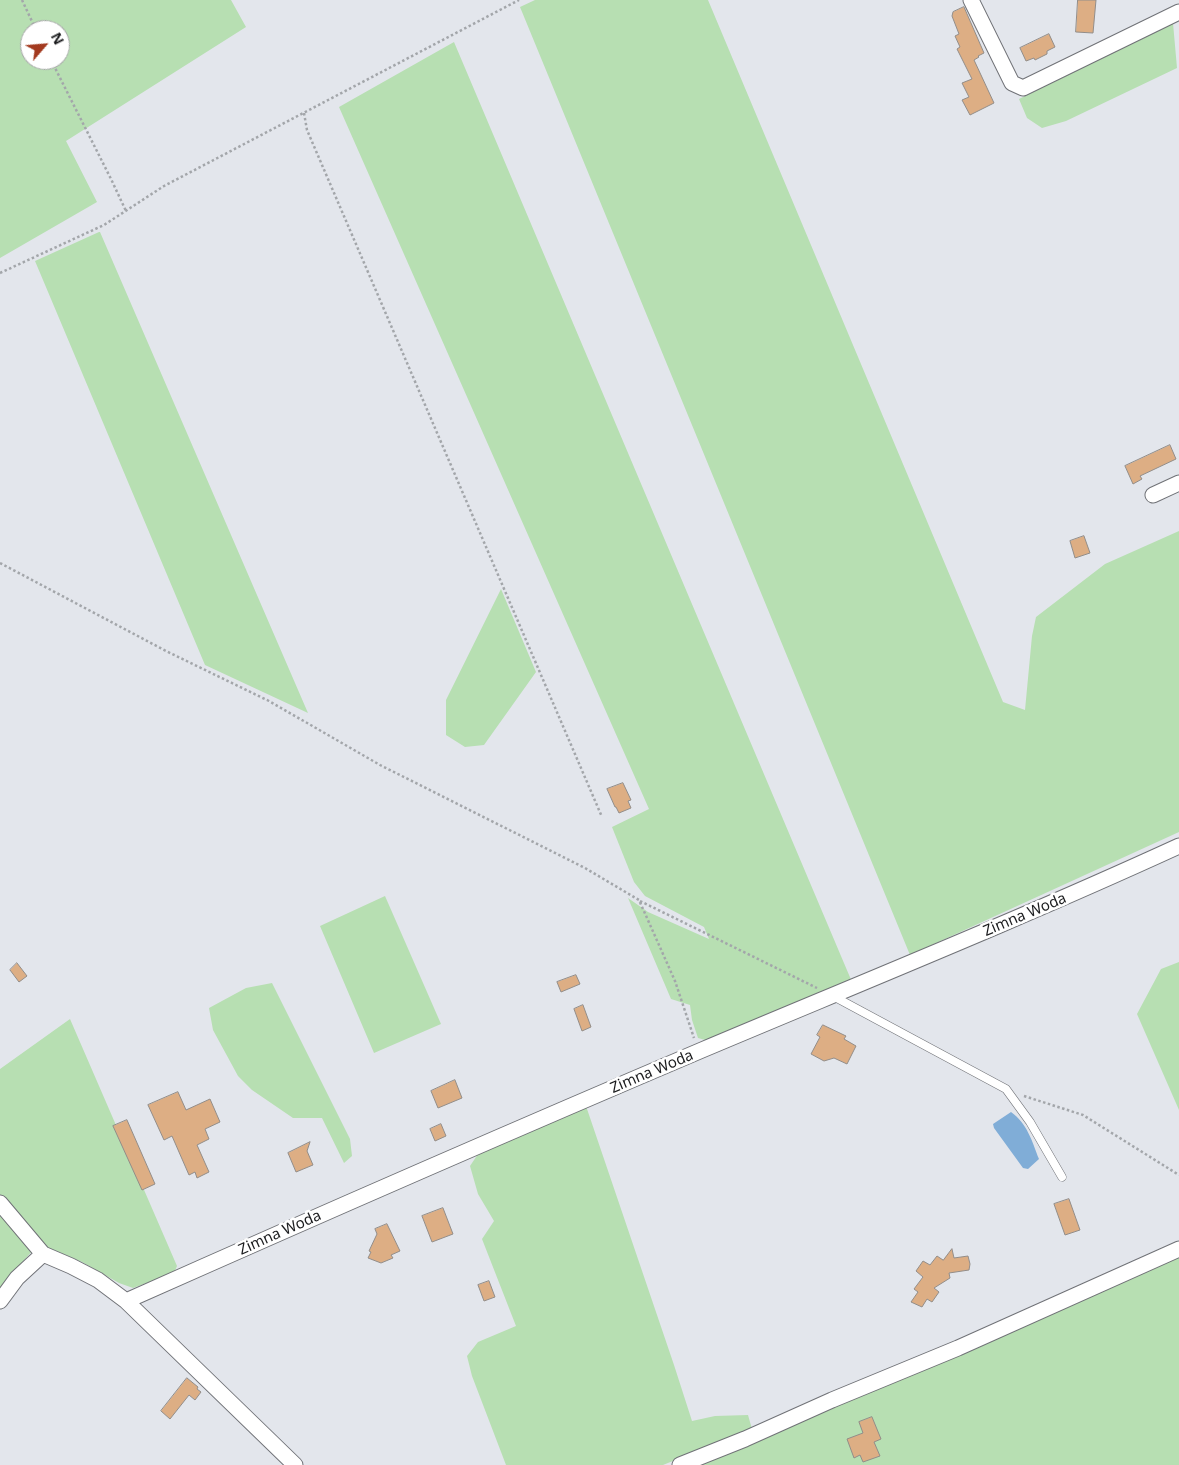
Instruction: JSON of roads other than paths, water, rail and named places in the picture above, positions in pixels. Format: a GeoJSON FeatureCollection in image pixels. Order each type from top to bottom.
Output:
{"type":"FeatureCollection","features":[{"type":"Feature","properties":{"kind":"street"},"geometry":{"type":"LineString","coordinates":[[970,0],[1012,83],[1023,88],[1179,12]]}},
{"type":"Feature","properties":{"kind":"street"},"geometry":{"type":"LineString","coordinates":[[1153,495],[1179,483]]}},
{"type":"Feature","properties":{"kind":"street","name":"Zimna Woda"},"geometry":{"type":"LineString","coordinates":[[126,1301],[370,1192],[1092,886],[1179,846]]}},
{"type":"Feature","properties":{"kind":"street"},"geometry":{"type":"LineString","coordinates":[[0,1203],[43,1254],[98,1280],[126,1301],[295,1465]]}},
{"type":"Feature","properties":{"kind":"street"},"geometry":{"type":"LineString","coordinates":[[680,1465],[958,1348],[1179,1250]]}},
{"type":"Feature","properties":{"kind":"street"},"geometry":{"type":"LineString","coordinates":[[0,1301],[17,1278],[43,1254]]}},
{"type":"Feature","properties":{"kind":"lane"},"geometry":{"type":"LineString","coordinates":[[832,996],[1006,1089],[1030,1122],[1062,1176]]}},
{"type":"Feature","properties":{"kind":"water"},"geometry":{"type":"Polygon","coordinates":[[[1011,1112],[1017,1116],[1025,1127],[1039,1159],[1028,1169],[1023,1168],[994,1128],[993,1124],[1011,1112]]]}}]}
